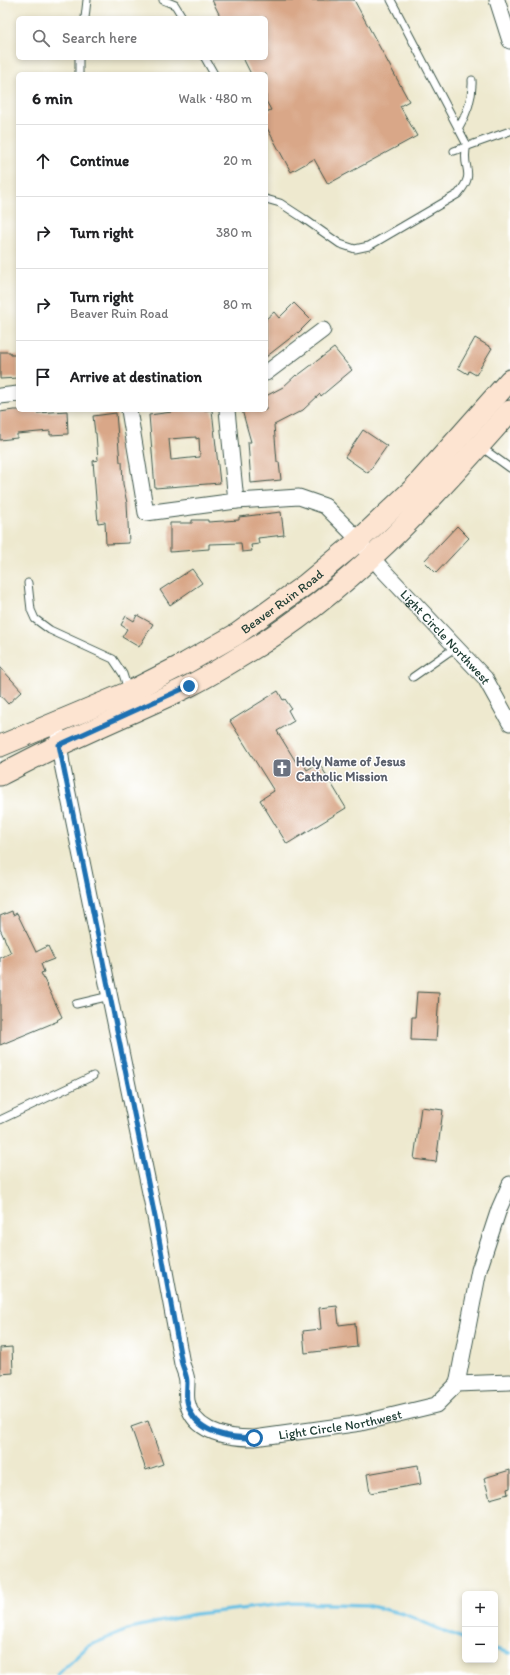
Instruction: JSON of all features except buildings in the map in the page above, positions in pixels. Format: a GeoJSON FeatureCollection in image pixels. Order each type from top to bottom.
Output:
{"type":"FeatureCollection","features":[{"type":"Feature","properties":{"kind":"main road","name":"Beaver Ruin Road"},"geometry":{"type":"LineString","coordinates":[[0,746],[129,692],[186,663],[237,634],[305,585],[358,541],[415,487],[510,380]]}},
{"type":"Feature","properties":{"kind":"main road","name":"Beaver Ruin Road"},"geometry":{"type":"LineString","coordinates":[[0,774],[59,745],[189,686],[244,655],[314,607],[372,557],[438,492],[510,411]]}},
{"type":"Feature","properties":{"kind":"street"},"geometry":{"type":"LineString","coordinates":[[497,0],[510,41]]}},
{"type":"Feature","properties":{"kind":"street"},"geometry":{"type":"LineString","coordinates":[[268,371],[323,330]]}},
{"type":"Feature","properties":{"kind":"street"},"geometry":{"type":"LineString","coordinates":[[0,396],[16,394]]}},
{"type":"Feature","properties":{"kind":"street","name":"Light Circle Northwest"},"geometry":{"type":"LineString","coordinates":[[129,412],[146,513],[236,501],[299,497],[325,506],[352,533],[372,557],[485,678],[509,717]]}},
{"type":"Feature","properties":{"kind":"street"},"geometry":{"type":"LineString","coordinates":[[227,412],[236,501]]}},
{"type":"Feature","properties":{"kind":"street","name":"Light Circle Northwest"},"geometry":{"type":"LineString","coordinates":[[57,722],[59,745],[155,1217],[182,1364],[187,1381],[187,1401],[194,1419],[210,1432],[238,1438],[254,1438],[361,1423],[436,1405],[457,1384]]}},
{"type":"Feature","properties":{"kind":"street"},"geometry":{"type":"LineString","coordinates":[[510,1184],[499,1208],[479,1270],[457,1384],[510,1382]]}},
{"type":"Feature","properties":{"kind":"lane"},"geometry":{"type":"LineString","coordinates":[[85,16],[87,0]]}},
{"type":"Feature","properties":{"kind":"lane"},"geometry":{"type":"LineString","coordinates":[[163,0],[175,5],[181,16]]}},
{"type":"Feature","properties":{"kind":"lane"},"geometry":{"type":"LineString","coordinates":[[268,200],[280,204],[297,214],[340,244],[355,249],[369,246],[458,194],[466,184],[469,172],[464,161],[467,146],[391,0]]}},
{"type":"Feature","properties":{"kind":"lane"},"geometry":{"type":"LineString","coordinates":[[78,60],[79,72]]}},
{"type":"Feature","properties":{"kind":"lane"},"geometry":{"type":"LineString","coordinates":[[206,60],[213,72]]}},
{"type":"Feature","properties":{"kind":"lane"},"geometry":{"type":"LineString","coordinates":[[458,129],[468,108],[473,91],[472,80]]}},
{"type":"Feature","properties":{"kind":"lane"},"geometry":{"type":"LineString","coordinates":[[454,151],[510,131]]}},
{"type":"Feature","properties":{"kind":"lane"},"geometry":{"type":"LineString","coordinates":[[480,446],[510,468]]}},
{"type":"Feature","properties":{"kind":"lane"},"geometry":{"type":"LineString","coordinates":[[28,583],[31,610],[35,619],[50,630],[113,660],[123,674],[129,692]]}},
{"type":"Feature","properties":{"kind":"lane"},"geometry":{"type":"LineString","coordinates":[[413,677],[456,647]]}},
{"type":"Feature","properties":{"kind":"lane"},"geometry":{"type":"LineString","coordinates":[[76,1004],[110,996]]}},
{"type":"Feature","properties":{"kind":"lane"},"geometry":{"type":"LineString","coordinates":[[0,1120],[93,1076]]}},
{"type":"Feature","properties":{"kind":"waterway"},"geometry":{"type":"LineString","coordinates":[[57,1675],[88,1646],[135,1627],[195,1614],[293,1603],[366,1605],[404,1614],[462,1638]]}},
{"type":"Feature","properties":{"kind":"waterway"},"geometry":{"type":"LineString","coordinates":[[498,1650],[510,1653]]}},
{"type":"Feature","properties":{"kind":"place","name":"Holy Name of Jesus Catholic Mission"},"geometry":{"type":"Point","coordinates":[282,768]}},
{"type":"Feature","properties":{"kind":"route"},"geometry":{"type":"LineString","coordinates":[[189,686],[59,745],[155,1217],[182,1364],[187,1381],[187,1401],[194,1419],[210,1432],[238,1438],[254,1438]]}}]}
